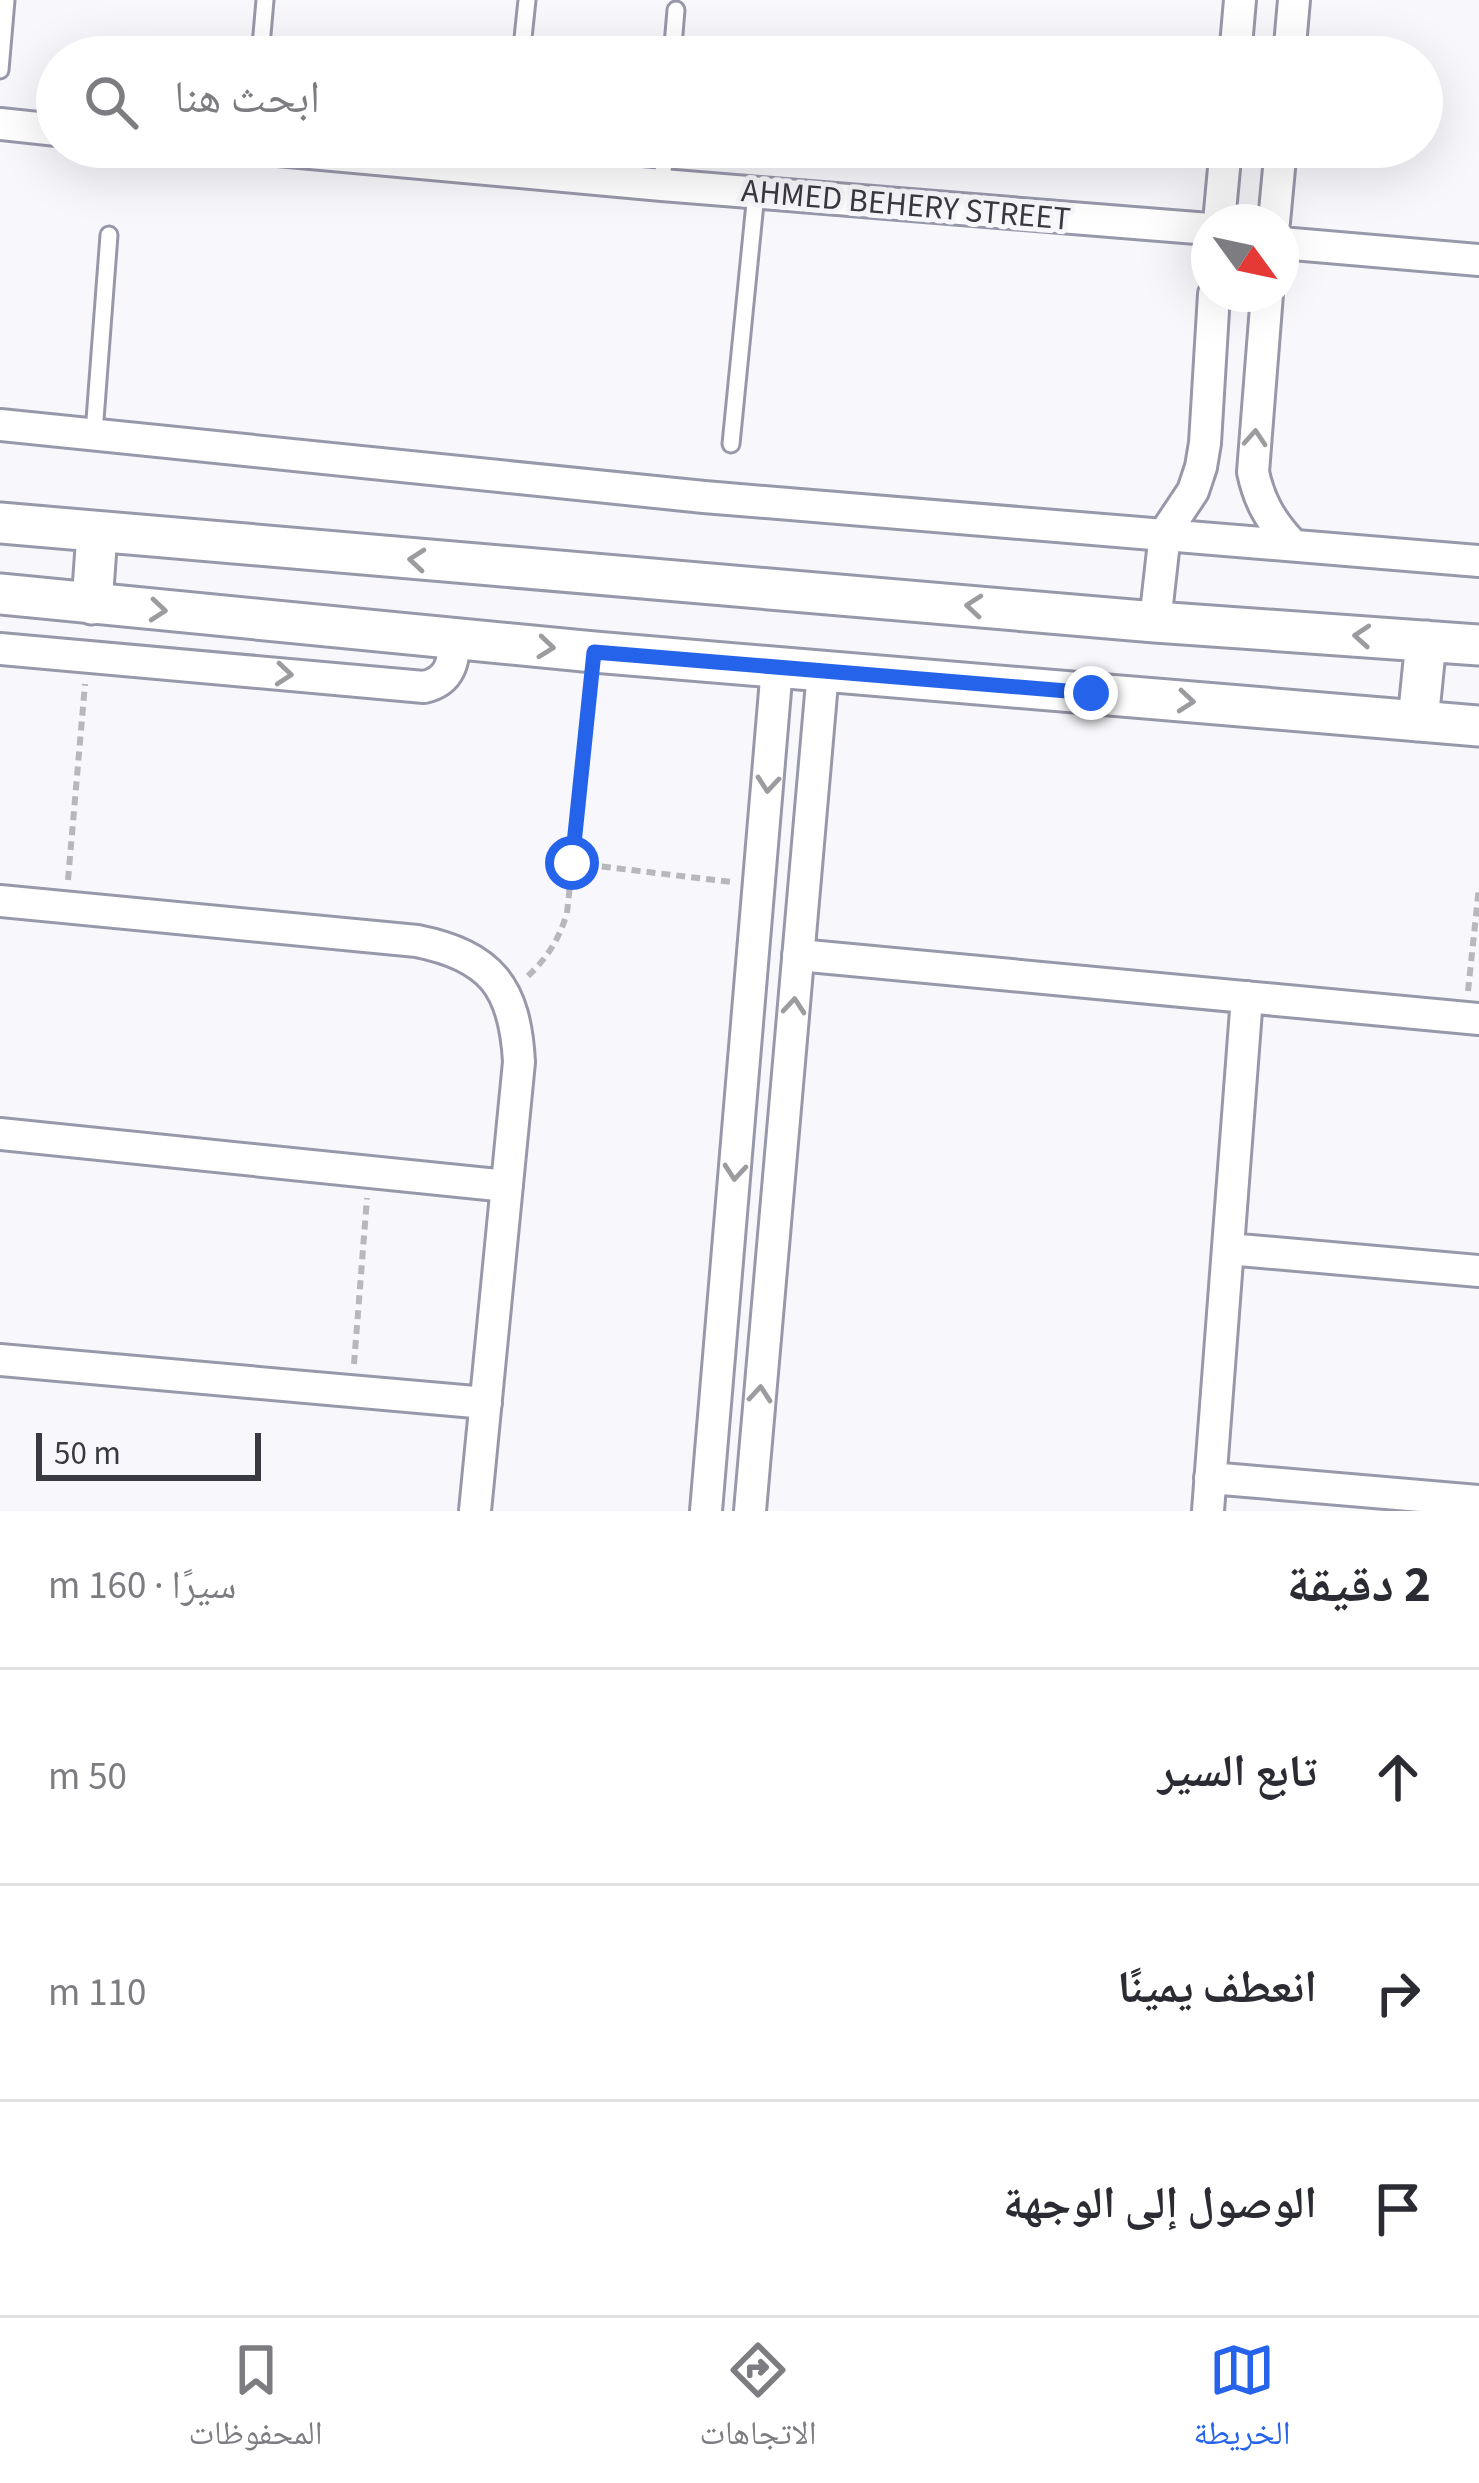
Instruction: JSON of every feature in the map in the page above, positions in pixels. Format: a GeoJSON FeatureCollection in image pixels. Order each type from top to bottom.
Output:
{"type":"FeatureCollection","features":[{"type":"Feature","properties":{"kind":"street"},"geometry":{"type":"LineString","coordinates":[[1237,36],[1240,0]]}},
{"type":"Feature","properties":{"kind":"street"},"geometry":{"type":"LineString","coordinates":[[1290,36],[1294,0]]}},
{"type":"Feature","properties":{"kind":"street"},"geometry":{"type":"LineString","coordinates":[[0,124],[36,128]]}},
{"type":"Feature","properties":{"kind":"street","name":"AHMED BEHERY STREET"},"geometry":{"type":"LineString","coordinates":[[563,168],[662,185],[1191,228]]}},
{"type":"Feature","properties":{"kind":"street"},"geometry":{"type":"LineString","coordinates":[[1221,204],[1224,168]]}},
{"type":"Feature","properties":{"kind":"street"},"geometry":{"type":"LineString","coordinates":[[1275,204],[1278,168]]}},
{"type":"Feature","properties":{"kind":"street"},"geometry":{"type":"LineString","coordinates":[[1299,245],[1479,260]]}},
{"type":"Feature","properties":{"kind":"street"},"geometry":{"type":"LineString","coordinates":[[1155,622],[1165,533],[1193,491],[1201,467],[1213,312]]}},
{"type":"Feature","properties":{"kind":"street"},"geometry":{"type":"LineString","coordinates":[[1266,312],[1253,472],[1266,512],[1292,544]]}},
{"type":"Feature","properties":{"kind":"street"},"geometry":{"type":"LineString","coordinates":[[0,425],[704,496],[1479,561]]}},
{"type":"Feature","properties":{"kind":"street"},"geometry":{"type":"LineString","coordinates":[[0,523],[1479,646]]}},
{"type":"Feature","properties":{"kind":"street"},"geometry":{"type":"LineString","coordinates":[[92,604],[98,533]]}},
{"type":"Feature","properties":{"kind":"street"},"geometry":{"type":"LineString","coordinates":[[0,594],[594,652],[1479,726]]}},
{"type":"Feature","properties":{"kind":"street"},"geometry":{"type":"LineString","coordinates":[[0,649],[424,687],[443,680],[449,671],[455,638]]}},
{"type":"Feature","properties":{"kind":"street"},"geometry":{"type":"LineString","coordinates":[[1418,721],[1426,641]]}},
{"type":"Feature","properties":{"kind":"street"},"geometry":{"type":"LineString","coordinates":[[706,1511],[777,667]]}},
{"type":"Feature","properties":{"kind":"street"},"geometry":{"type":"LineString","coordinates":[[750,1511],[823,670]]}},
{"type":"Feature","properties":{"kind":"street"},"geometry":{"type":"LineString","coordinates":[[0,901],[417,941],[451,948],[481,965],[503,991],[517,1025],[519,1062],[475,1511]]}},
{"type":"Feature","properties":{"kind":"street"},"geometry":{"type":"LineString","coordinates":[[798,956],[1472,1018]]}},
{"type":"Feature","properties":{"kind":"street"},"geometry":{"type":"LineString","coordinates":[[1208,1511],[1247,998]]}},
{"type":"Feature","properties":{"kind":"street"},"geometry":{"type":"LineString","coordinates":[[0,1134],[507,1186]]}},
{"type":"Feature","properties":{"kind":"street"},"geometry":{"type":"LineString","coordinates":[[1228,1249],[1479,1271]]}},
{"type":"Feature","properties":{"kind":"street"},"geometry":{"type":"LineString","coordinates":[[0,1360],[486,1403]]}},
{"type":"Feature","properties":{"kind":"street"},"geometry":{"type":"LineString","coordinates":[[1210,1478],[1479,1501]]}},
{"type":"Feature","properties":{"kind":"lane"},"geometry":{"type":"LineString","coordinates":[[0,70],[6,0]]}},
{"type":"Feature","properties":{"kind":"lane"},"geometry":{"type":"LineString","coordinates":[[262,36],[265,0]]}},
{"type":"Feature","properties":{"kind":"lane"},"geometry":{"type":"LineString","coordinates":[[523,36],[527,0]]}},
{"type":"Feature","properties":{"kind":"lane"},"geometry":{"type":"LineString","coordinates":[[674,36],[676,10]]}},
{"type":"Feature","properties":{"kind":"lane"},"geometry":{"type":"LineString","coordinates":[[662,185],[663,168]]}},
{"type":"Feature","properties":{"kind":"lane"},"geometry":{"type":"LineString","coordinates":[[731,444],[756,193]]}},
{"type":"Feature","properties":{"kind":"lane"},"geometry":{"type":"LineString","coordinates":[[94,434],[109,235]]}},
{"type":"Feature","properties":{"kind":"path"},"geometry":{"type":"LineString","coordinates":[[503,991],[545,960],[568,913],[594,652]]}},
{"type":"Feature","properties":{"kind":"path"},"geometry":{"type":"LineString","coordinates":[[66,907],[88,656]]}},
{"type":"Feature","properties":{"kind":"path"},"geometry":{"type":"LineString","coordinates":[[572,863],[759,885]]}},
{"type":"Feature","properties":{"kind":"path"},"geometry":{"type":"LineString","coordinates":[[1472,1018],[1479,887]]}},
{"type":"Feature","properties":{"kind":"path"},"geometry":{"type":"LineString","coordinates":[[352,1391],[369,1172]]}},
{"type":"Feature","properties":{"kind":"route"},"geometry":{"type":"LineString","coordinates":[[572,863],[594,652],[1091,693]]}}]}
